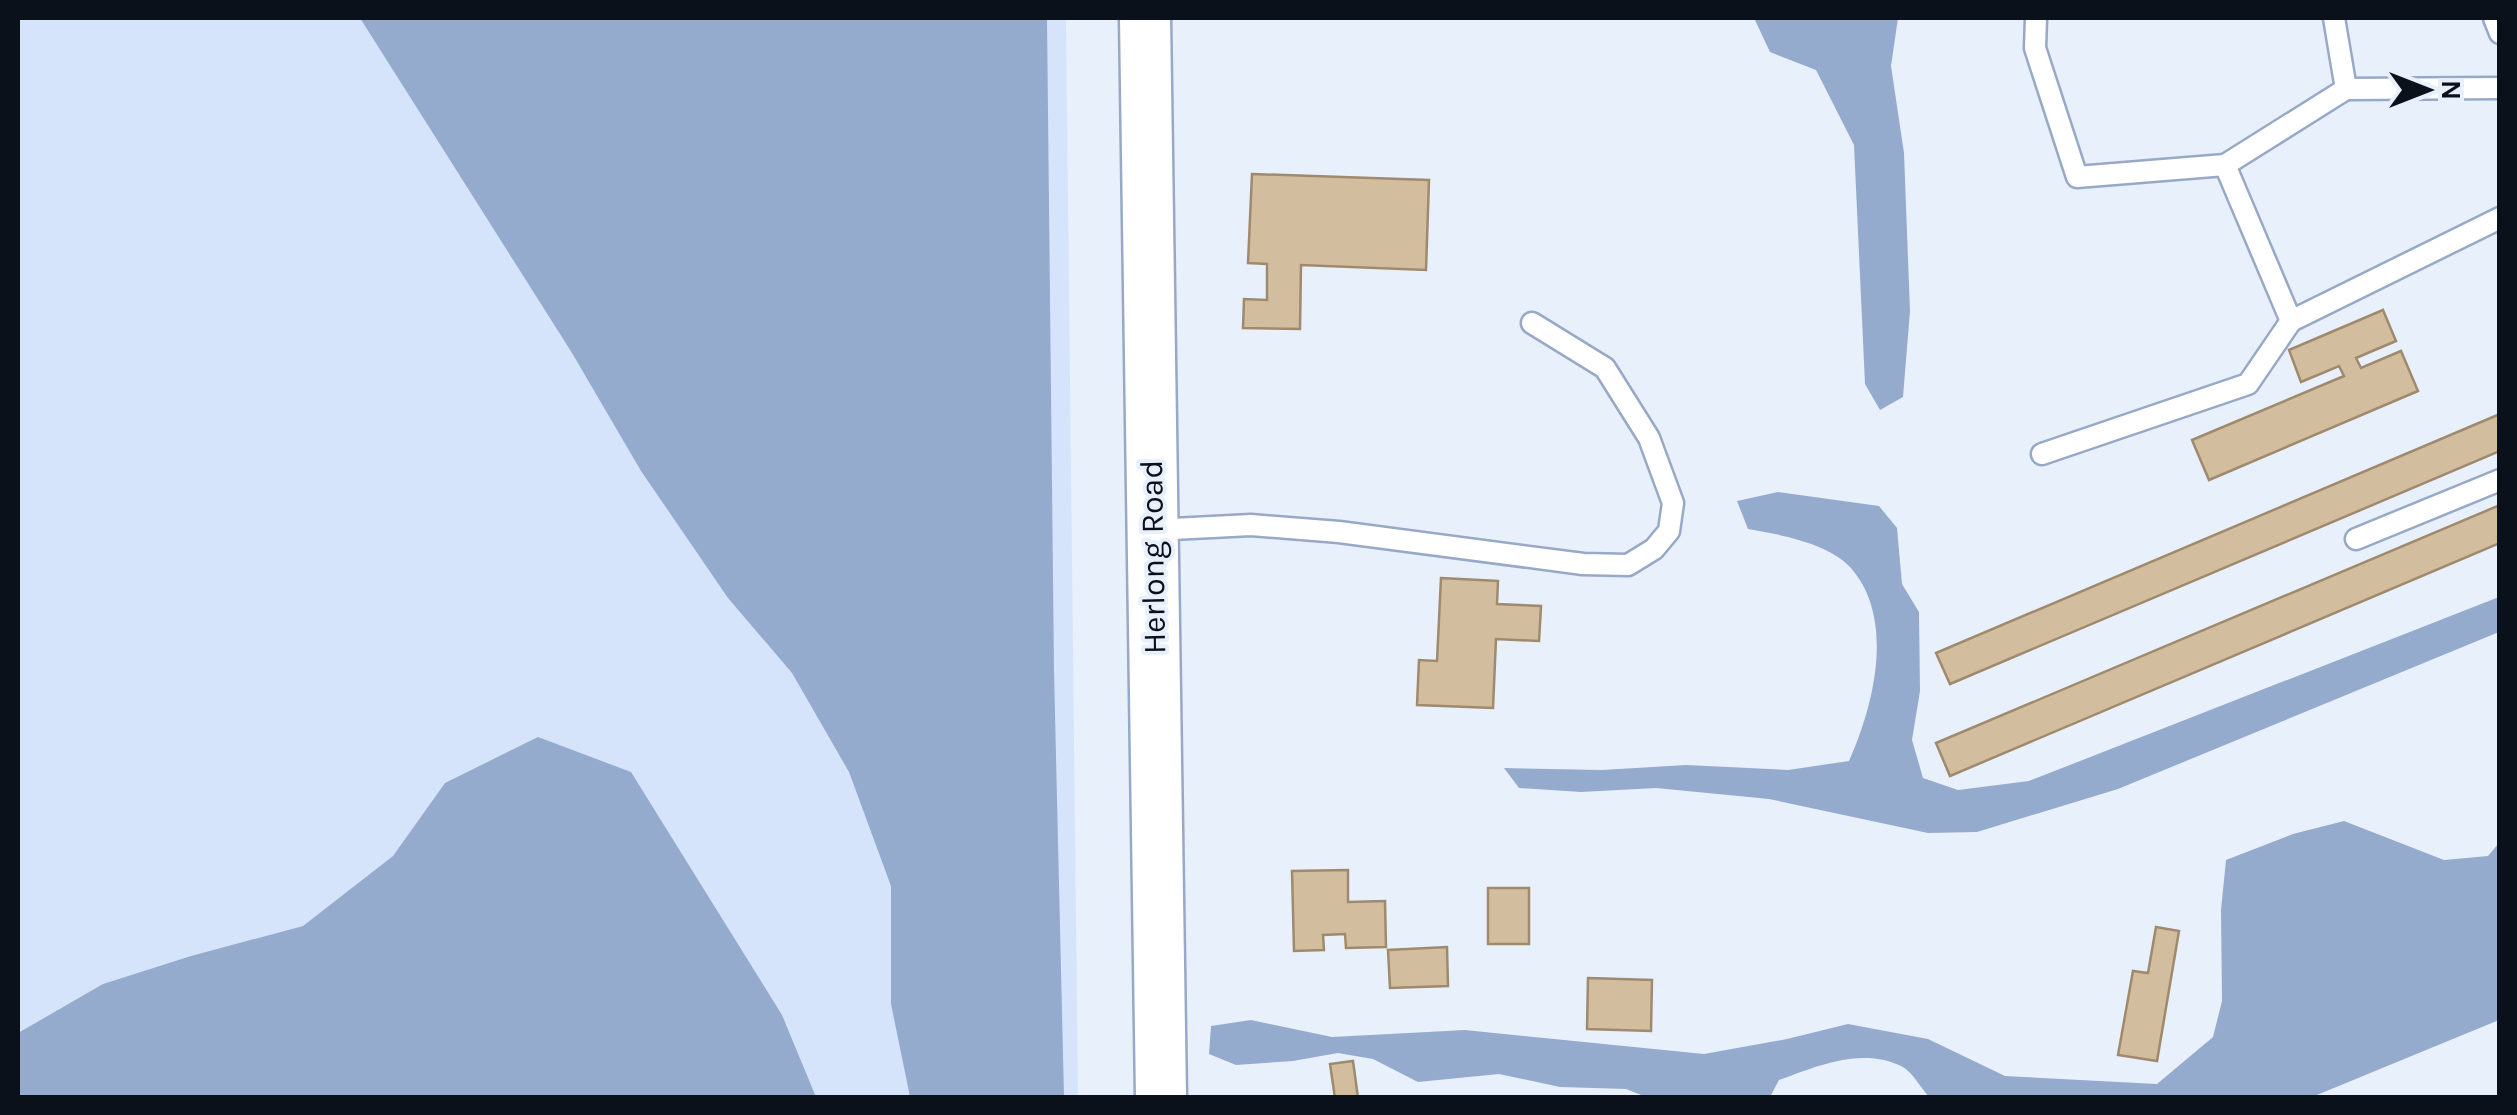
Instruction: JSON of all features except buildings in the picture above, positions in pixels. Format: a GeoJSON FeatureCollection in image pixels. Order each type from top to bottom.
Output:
{"type":"FeatureCollection","features":[{"type":"Feature","properties":{"kind":"street","name":"Herlong Road"},"geometry":{"type":"LineString","coordinates":[[1145,18],[1161,1098]]}},
{"type":"Feature","properties":{"kind":"lane"},"geometry":{"type":"LineString","coordinates":[[2036,18],[2036,48],[2076,176],[2225,165],[2346,89],[2500,88]]}},
{"type":"Feature","properties":{"kind":"lane"},"geometry":{"type":"LineString","coordinates":[[2334,18],[2346,89]]}},
{"type":"Feature","properties":{"kind":"lane"},"geometry":{"type":"LineString","coordinates":[[2494,18],[2500,33]]}},
{"type":"Feature","properties":{"kind":"lane"},"geometry":{"type":"LineString","coordinates":[[2225,165],[2291,321]]}},
{"type":"Feature","properties":{"kind":"lane"},"geometry":{"type":"LineString","coordinates":[[2042,454],[2248,384],[2291,321],[2500,218]]}},
{"type":"Feature","properties":{"kind":"lane"},"geometry":{"type":"LineString","coordinates":[[1153,530],[1251,525],[1339,532],[1583,564],[1628,565],[1654,549],[1669,531],[1673,503],[1649,438],[1605,368],[1532,324]]}},
{"type":"Feature","properties":{"kind":"lane"},"geometry":{"type":"LineString","coordinates":[[2356,539],[2500,480]]}},
{"type":"Feature","properties":{"kind":"shaded area"},"geometry":{"type":"Polygon","coordinates":[[[18,18],[1066,18],[1078,1097],[18,1097],[18,18]]]}},
{"type":"Feature","properties":{"kind":"shaded area"},"geometry":{"type":"Polygon","coordinates":[[[360,18],[1047,18],[1054,670],[1064,1097],[910,1097],[891,1004],[891,886],[849,772],[792,673],[728,598],[641,471],[572,353],[360,18]]]}},
{"type":"Feature","properties":{"kind":"shaded area"},"geometry":{"type":"Polygon","coordinates":[[[1754,18],[1898,18],[1891,66],[1904,153],[1910,311],[1903,397],[1880,410],[1865,384],[1854,145],[1816,70],[1770,52],[1754,18]]]}},
{"type":"Feature","properties":{"kind":"shaded area"},"geometry":{"type":"Polygon","coordinates":[[[1778,492],[1879,506],[1897,528],[1902,584],[1919,612],[1920,691],[1912,740],[1923,778],[1958,790],[2029,781],[2499,597],[2499,632],[2118,789],[1977,832],[1928,833],[1769,799],[1656,788],[1581,792],[1519,788],[1504,768],[1602,770],[1686,765],[1788,770],[1849,761],[1872,688],[1876,662],[1873,611],[1864,588],[1841,559],[1802,541],[1748,529],[1737,501],[1778,492]]]}},
{"type":"Feature","properties":{"kind":"shaded area"},"geometry":{"type":"Polygon","coordinates":[[[538,737],[631,772],[782,1015],[816,1097],[18,1097],[18,1033],[103,984],[303,926],[393,856],[445,783],[538,737]]]}},
{"type":"Feature","properties":{"kind":"shaded area"},"geometry":{"type":"Polygon","coordinates":[[[2344,821],[2444,860],[2488,856],[2499,843],[2499,1020],[2312,1097],[1929,1097],[1903,1067],[1888,1061],[1856,1058],[1824,1064],[1779,1080],[1770,1097],[1646,1097],[1626,1089],[1560,1087],[1499,1074],[1418,1082],[1373,1059],[1338,1053],[1236,1065],[1209,1054],[1211,1026],[1251,1020],[1332,1037],[1465,1030],[1704,1054],[1848,1024],[1928,1039],[2005,1076],[2157,1084],[2213,1037],[2222,1001],[2221,910],[2226,860],[2293,834],[2344,821]]]}}]}
